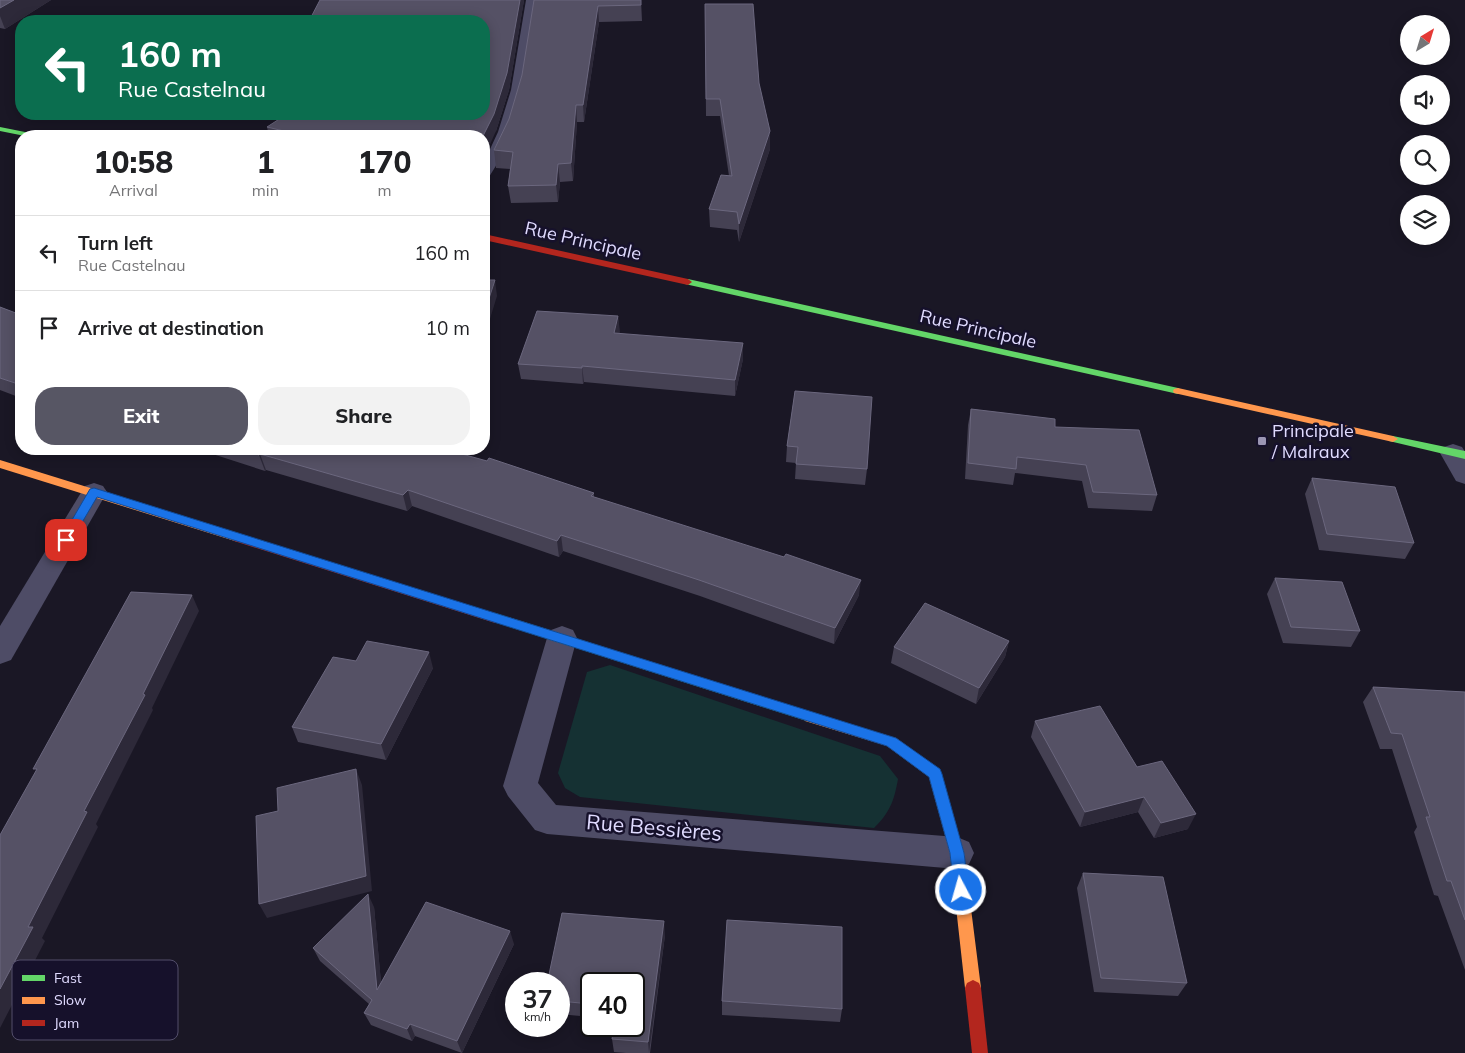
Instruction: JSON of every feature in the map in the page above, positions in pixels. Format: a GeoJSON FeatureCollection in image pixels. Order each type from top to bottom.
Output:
{"type":"FeatureCollection","features":[{"type":"Feature","properties":{"kind":"street"},"geometry":{"type":"LineString","coordinates":[[0,128],[15,131]]}},
{"type":"Feature","properties":{"kind":"street","name":"Rue Principale"},"geometry":{"type":"LineString","coordinates":[[490,238],[1459,454]]}},
{"type":"Feature","properties":{"kind":"street"},"geometry":{"type":"LineString","coordinates":[[1459,454],[1465,475]]}},
{"type":"Feature","properties":{"kind":"street"},"geometry":{"type":"LineString","coordinates":[[0,464],[891,742],[935,774],[957,853],[980,1053]]}},
{"type":"Feature","properties":{"kind":"street"},"geometry":{"type":"LineString","coordinates":[[0,652],[94,492]]}},
{"type":"Feature","properties":{"kind":"street","name":"Rue Bessières"},"geometry":{"type":"LineString","coordinates":[[562,638],[520,786],[547,819],[957,853]]}},
{"type":"Feature","properties":{"kind":"lane"},"geometry":{"type":"LineString","coordinates":[[490,163],[506,132],[514,104],[531,0]]}},
{"type":"Feature","properties":{"kind":"green space"},"geometry":{"type":"Polygon","coordinates":[[[610,665],[880,756],[898,779],[890,806],[884,817],[874,828],[580,797],[565,788],[558,773],[587,672],[610,665]]]}},
{"type":"Feature","properties":{"kind":"building"},"geometry":{"type":"Polygon","coordinates":[[[0,0],[14,0],[0,8],[0,0]]]}},
{"type":"Feature","properties":{"kind":"building"},"geometry":{"type":"Polygon","coordinates":[[[320,0],[520,0],[507,73],[494,114],[486,130],[280,130],[267,127],[278,120],[490,120],[490,15],[312,15],[320,0]]]}},
{"type":"Feature","properties":{"kind":"building"},"geometry":{"type":"Polygon","coordinates":[[[534,0],[641,0],[641,5],[598,6],[583,105],[576,105],[571,163],[558,164],[556,185],[508,186],[513,152],[494,150],[509,119],[522,75],[534,0]]]}},
{"type":"Feature","properties":{"kind":"building"},"geometry":{"type":"Polygon","coordinates":[[[705,4],[753,4],[759,83],[770,131],[739,224],[737,212],[709,209],[721,175],[732,176],[720,99],[706,99],[705,4]]]}},
{"type":"Feature","properties":{"kind":"building"},"geometry":{"type":"Polygon","coordinates":[[[490,280],[495,280],[490,295],[490,280]]]}},
{"type":"Feature","properties":{"kind":"building"},"geometry":{"type":"Polygon","coordinates":[[[0,307],[15,313],[15,383],[0,378],[0,307]]]}},
{"type":"Feature","properties":{"kind":"building"},"geometry":{"type":"Polygon","coordinates":[[[537,311],[618,316],[614,333],[743,343],[735,380],[582,366],[582,368],[518,364],[537,311]]]}},
{"type":"Feature","properties":{"kind":"building"},"geometry":{"type":"Polygon","coordinates":[[[795,391],[872,397],[867,469],[796,464],[798,447],[787,446],[795,391]]]}},
{"type":"Feature","properties":{"kind":"building"},"geometry":{"type":"Polygon","coordinates":[[[971,409],[1055,419],[1055,427],[1139,430],[1157,495],[1093,492],[1086,465],[1017,457],[1016,469],[968,463],[971,409]]]}},
{"type":"Feature","properties":{"kind":"building"},"geometry":{"type":"Polygon","coordinates":[[[263,455],[466,455],[487,461],[489,458],[594,493],[591,496],[784,557],[786,554],[861,580],[835,628],[699,580],[561,535],[557,541],[408,490],[403,495],[263,455]]]}},
{"type":"Feature","properties":{"kind":"building"},"geometry":{"type":"Polygon","coordinates":[[[1312,478],[1395,487],[1414,543],[1327,534],[1312,478]]]}},
{"type":"Feature","properties":{"kind":"building"},"geometry":{"type":"Polygon","coordinates":[[[1275,578],[1342,582],[1360,631],[1291,627],[1275,578]]]}},
{"type":"Feature","properties":{"kind":"building"},"geometry":{"type":"Polygon","coordinates":[[[131,592],[192,595],[143,694],[145,695],[84,811],[87,812],[28,927],[33,927],[15,960],[12,960],[12,966],[0,989],[0,835],[37,769],[33,769],[131,592]]]}},
{"type":"Feature","properties":{"kind":"building"},"geometry":{"type":"Polygon","coordinates":[[[925,603],[1009,641],[979,688],[894,647],[925,603]]]}},
{"type":"Feature","properties":{"kind":"building"},"geometry":{"type":"Polygon","coordinates":[[[367,641],[429,652],[381,744],[292,727],[333,657],[356,661],[367,641]]]}},
{"type":"Feature","properties":{"kind":"building"},"geometry":{"type":"Polygon","coordinates":[[[1373,687],[1465,692],[1465,920],[1451,881],[1447,881],[1426,817],[1430,817],[1402,734],[1391,733],[1373,687]]]}},
{"type":"Feature","properties":{"kind":"building"},"geometry":{"type":"Polygon","coordinates":[[[1100,706],[1137,767],[1162,761],[1196,814],[1161,823],[1144,797],[1085,812],[1035,721],[1100,706]]]}},
{"type":"Feature","properties":{"kind":"building"},"geometry":{"type":"Polygon","coordinates":[[[356,769],[366,876],[259,904],[256,816],[278,811],[277,788],[356,769]]]}},
{"type":"Feature","properties":{"kind":"building"},"geometry":{"type":"Polygon","coordinates":[[[1083,873],[1163,877],[1187,983],[1101,978],[1083,873]]]}},
{"type":"Feature","properties":{"kind":"building"},"geometry":{"type":"Polygon","coordinates":[[[368,894],[377,990],[426,902],[510,931],[457,1041],[410,1024],[407,1029],[364,1013],[372,1000],[313,948],[368,894]]]}},
{"type":"Feature","properties":{"kind":"building"},"geometry":{"type":"Polygon","coordinates":[[[562,913],[664,921],[648,1042],[612,1039],[612,1037],[645,1037],[645,972],[580,972],[580,1003],[570,1002],[570,972],[550,972],[562,913]]]}},
{"type":"Feature","properties":{"kind":"building"},"geometry":{"type":"Polygon","coordinates":[[[727,920],[842,927],[842,1009],[722,1001],[727,920]]]}},
{"type":"Feature","properties":{"kind":"traffic: fast"},"geometry":{"type":"LineString","coordinates":[[0,129],[15,132]]}},
{"type":"Feature","properties":{"kind":"traffic: fast"},"geometry":{"type":"LineString","coordinates":[[688,282],[1178,391]]}},
{"type":"Feature","properties":{"kind":"traffic: fast"},"geometry":{"type":"LineString","coordinates":[[1393,439],[1465,455]]}},
{"type":"Feature","properties":{"kind":"traffic: fast"},"geometry":{"type":"LineString","coordinates":[[495,618],[810,717]]}},
{"type":"Feature","properties":{"kind":"traffic: slow"},"geometry":{"type":"LineString","coordinates":[[1178,391],[1393,439]]}},
{"type":"Feature","properties":{"kind":"traffic: slow"},"geometry":{"type":"LineString","coordinates":[[0,464],[238,538]]}},
{"type":"Feature","properties":{"kind":"traffic: slow"},"geometry":{"type":"LineString","coordinates":[[810,717],[891,742],[935,774],[957,853],[973,988]]}},
{"type":"Feature","properties":{"kind":"traffic: jam"},"geometry":{"type":"LineString","coordinates":[[490,238],[688,282]]}},
{"type":"Feature","properties":{"kind":"traffic: jam"},"geometry":{"type":"LineString","coordinates":[[238,538],[495,618]]}},
{"type":"Feature","properties":{"kind":"traffic: jam"},"geometry":{"type":"LineString","coordinates":[[973,988],[980,1053]]}},
{"type":"Feature","properties":{"kind":"place","name":"Principale / Malraux"},"geometry":{"type":"Point","coordinates":[1262,441]}},
{"type":"Feature","properties":{"kind":"route"},"geometry":{"type":"LineString","coordinates":[[66,540],[94,492],[891,742],[935,774],[957,853],[961,890]]}}]}
